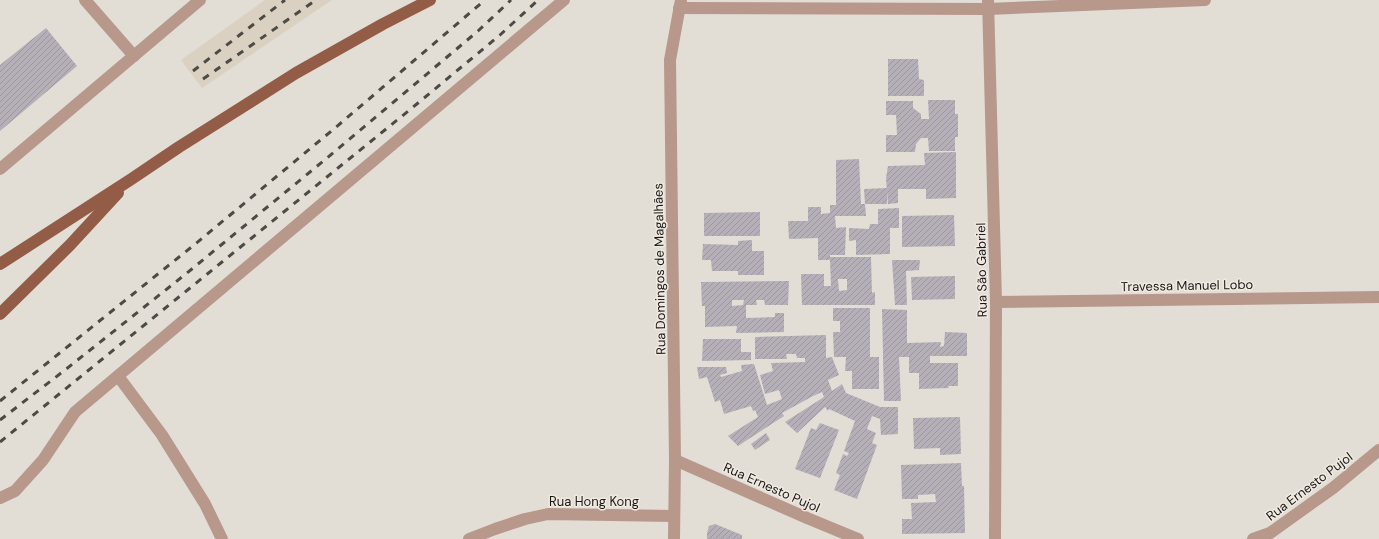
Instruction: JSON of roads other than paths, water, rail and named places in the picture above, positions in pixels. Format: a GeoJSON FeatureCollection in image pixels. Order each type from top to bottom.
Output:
{"type":"FeatureCollection","features":[{"type":"Feature","properties":{"kind":"main road"},"geometry":{"type":"LineString","coordinates":[[0,264],[130,180],[179,146],[296,73],[383,24],[430,0]]}},
{"type":"Feature","properties":{"kind":"main road"},"geometry":{"type":"LineString","coordinates":[[0,314],[70,245],[130,180]]}},
{"type":"Feature","properties":{"kind":"street"},"geometry":{"type":"LineString","coordinates":[[85,0],[134,56]]}},
{"type":"Feature","properties":{"kind":"street"},"geometry":{"type":"LineString","coordinates":[[0,498],[15,490],[33,472],[43,460],[75,412],[564,0]]}},
{"type":"Feature","properties":{"kind":"street"},"geometry":{"type":"LineString","coordinates":[[680,4],[988,5],[1205,0]]}},
{"type":"Feature","properties":{"kind":"street"},"geometry":{"type":"LineString","coordinates":[[0,169],[197,1]]}},
{"type":"Feature","properties":{"kind":"street","name":"Rua Domingos de Magalhães"},"geometry":{"type":"LineString","coordinates":[[674,539],[675,460],[670,60],[680,4]]}},
{"type":"Feature","properties":{"kind":"street","name":"Rua São Gabriel"},"geometry":{"type":"LineString","coordinates":[[988,5],[996,302],[995,539]]}},
{"type":"Feature","properties":{"kind":"street","name":"Travessa Manuel Lobo"},"geometry":{"type":"LineString","coordinates":[[996,302],[1379,296]]}},
{"type":"Feature","properties":{"kind":"street"},"geometry":{"type":"LineString","coordinates":[[118,376],[162,435],[205,504],[222,539]]}},
{"type":"Feature","properties":{"kind":"street","name":"Rua Ernesto Pujol"},"geometry":{"type":"LineString","coordinates":[[1253,539],[1270,533],[1333,488],[1379,450]]}},
{"type":"Feature","properties":{"kind":"street","name":"Rua Ernesto Pujol"},"geometry":{"type":"LineString","coordinates":[[675,460],[858,539]]}},
{"type":"Feature","properties":{"kind":"street","name":"Rua Hong Kong"},"geometry":{"type":"LineString","coordinates":[[469,539],[510,524],[548,514],[674,516]]}},
{"type":"Feature","properties":{"kind":"railway"},"geometry":{"type":"LineString","coordinates":[[193,71],[285,0]]}},
{"type":"Feature","properties":{"kind":"railway"},"geometry":{"type":"LineString","coordinates":[[203,79],[316,0]]}},
{"type":"Feature","properties":{"kind":"railway"},"geometry":{"type":"LineString","coordinates":[[0,401],[194,245],[335,128],[485,0]]}},
{"type":"Feature","properties":{"kind":"railway"},"geometry":{"type":"LineString","coordinates":[[0,420],[187,273],[327,158],[478,31],[511,0]]}},
{"type":"Feature","properties":{"kind":"railway"},"geometry":{"type":"LineString","coordinates":[[0,442],[412,108],[500,35],[538,0]]}}]}
